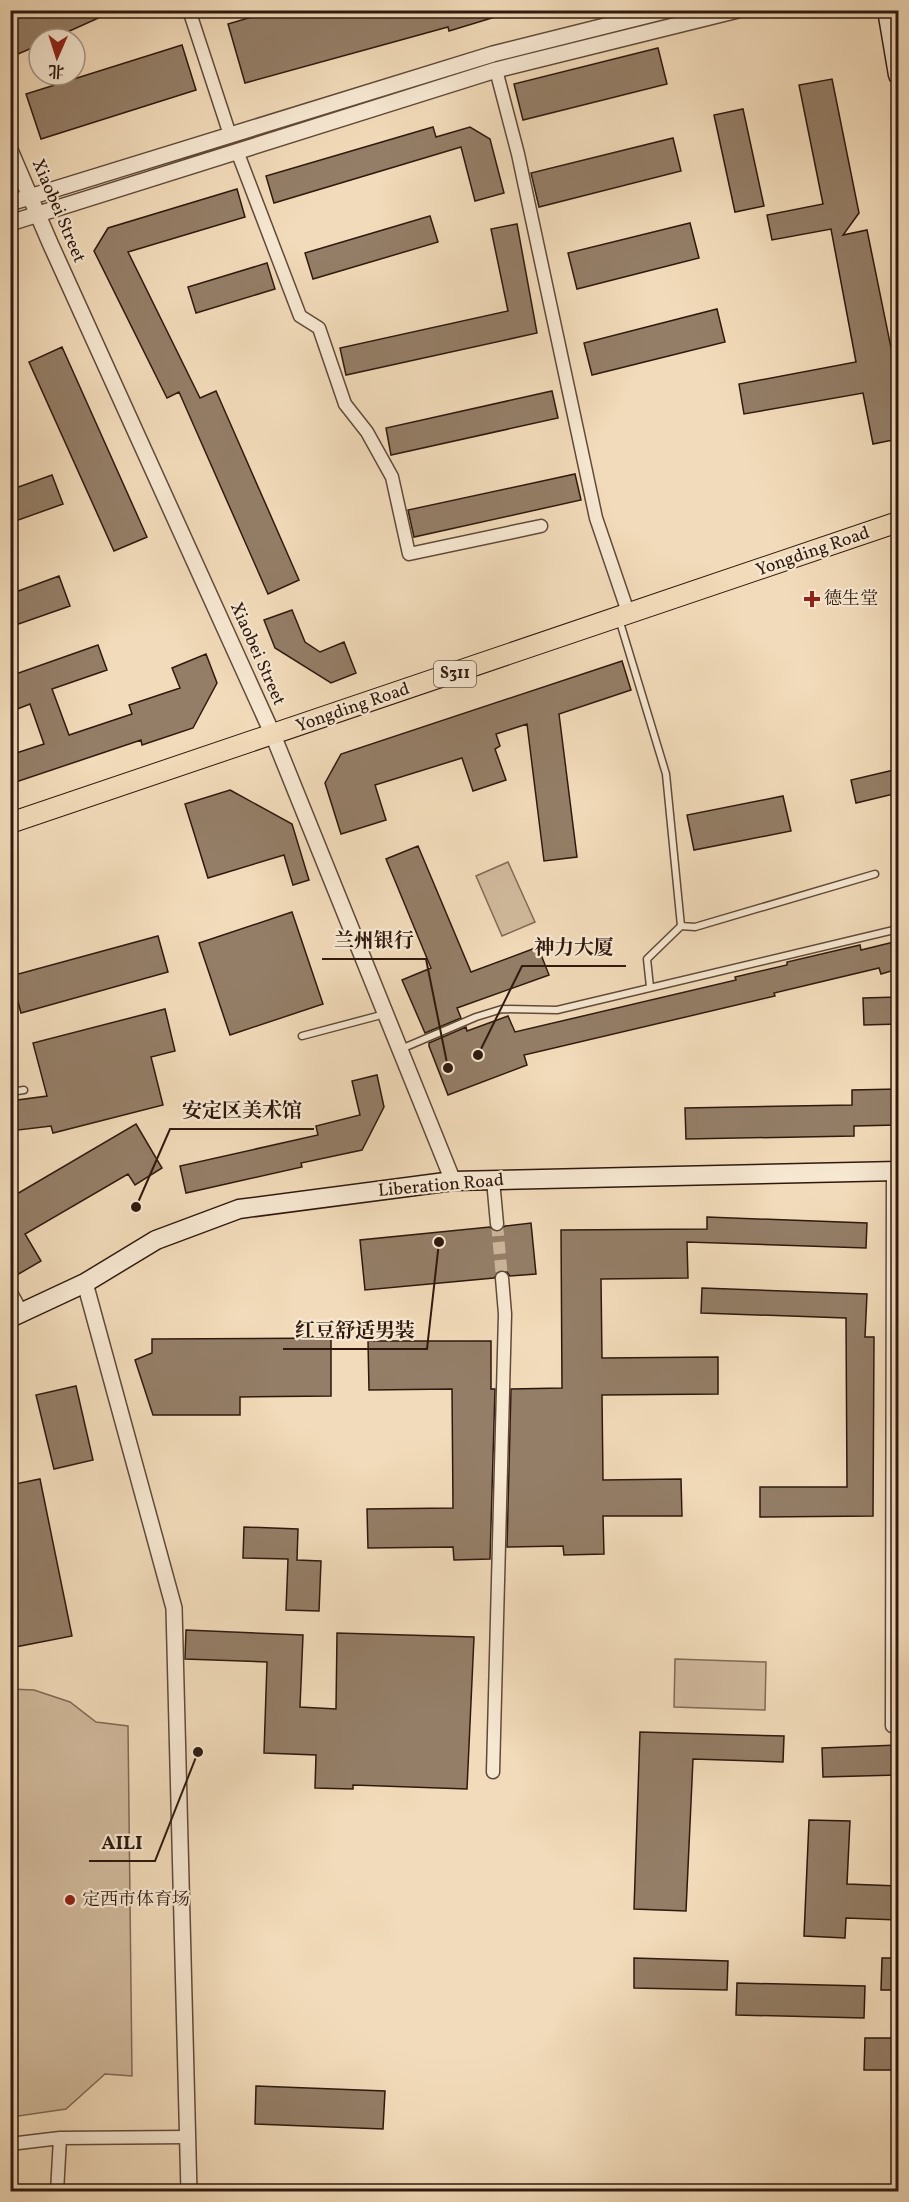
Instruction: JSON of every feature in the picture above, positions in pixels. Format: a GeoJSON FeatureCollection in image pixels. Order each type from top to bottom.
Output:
{"type":"FeatureCollection","features":[{"type":"Feature","properties":{"kind":"main road"},"geometry":{"type":"LineString","coordinates":[[887,10],[898,75]]}},
{"type":"Feature","properties":{"kind":"main road","name":"Yongding Road"},"geometry":{"type":"LineString","coordinates":[[10,823],[624,617],[898,522]]}},
{"type":"Feature","properties":{"kind":"main road","name":"Liberation Road"},"geometry":{"type":"LineString","coordinates":[[17,1314],[85,1282],[156,1240],[240,1209],[453,1181],[896,1171]]}},
{"type":"Feature","properties":{"kind":"street"},"geometry":{"type":"LineString","coordinates":[[189,10],[230,135]]}},
{"type":"Feature","properties":{"kind":"street"},"geometry":{"type":"LineString","coordinates":[[10,203],[493,54],[669,10]]}},
{"type":"Feature","properties":{"kind":"street"},"geometry":{"type":"LineString","coordinates":[[10,223],[496,70],[738,10]]}},
{"type":"Feature","properties":{"kind":"street"},"geometry":{"type":"LineString","coordinates":[[496,70],[518,154],[596,518],[624,617]]}},
{"type":"Feature","properties":{"kind":"street","name":"Xiaobei Street"},"geometry":{"type":"LineString","coordinates":[[10,150],[273,735],[453,1181]]}},
{"type":"Feature","properties":{"kind":"street"},"geometry":{"type":"LineString","coordinates":[[237,151],[300,316],[319,328],[345,404],[367,432],[392,477],[409,554],[541,526]]}},
{"type":"Feature","properties":{"kind":"street"},"geometry":{"type":"LineString","coordinates":[[896,1171],[892,1726],[898,1726]]}},
{"type":"Feature","properties":{"kind":"street"},"geometry":{"type":"LineString","coordinates":[[493,1180],[497,1224]]}},
{"type":"Feature","properties":{"kind":"street"},"geometry":{"type":"LineString","coordinates":[[493,1772],[505,1314],[502,1278]]}},
{"type":"Feature","properties":{"kind":"street"},"geometry":{"type":"LineString","coordinates":[[85,1282],[174,1608],[189,2192]]}},
{"type":"Feature","properties":{"kind":"street"},"geometry":{"type":"LineString","coordinates":[[10,2144],[60,2139],[188,2137]]}},
{"type":"Feature","properties":{"kind":"street"},"geometry":{"type":"LineString","coordinates":[[57,2192],[60,2139]]}},
{"type":"Feature","properties":{"kind":"lane"},"geometry":{"type":"LineString","coordinates":[[624,617],[666,774],[681,926]]}},
{"type":"Feature","properties":{"kind":"lane"},"geometry":{"type":"LineString","coordinates":[[650,987],[647,959],[681,926],[695,927],[875,874]]}},
{"type":"Feature","properties":{"kind":"lane"},"geometry":{"type":"LineString","coordinates":[[401,1049],[476,1017],[502,1010],[557,1011],[898,929]]}},
{"type":"Feature","properties":{"kind":"lane"},"geometry":{"type":"LineString","coordinates":[[302,1036],[385,1014]]}},
{"type":"Feature","properties":{"kind":"lane"},"geometry":{"type":"LineString","coordinates":[[10,1092],[24,1090]]}},
{"type":"Feature","properties":{"kind":"lane"},"geometry":{"type":"LineString","coordinates":[[10,1285],[17,1314]]}},
{"type":"Feature","properties":{"kind":"shaded area"},"geometry":{"type":"Polygon","coordinates":[[[508,862],[535,922],[502,936],[476,876],[508,862]]]}},
{"type":"Feature","properties":{"kind":"shaded area"},"geometry":{"type":"Polygon","coordinates":[[[675,1659],[766,1662],[765,1710],[674,1707],[675,1659]]]}},
{"type":"Feature","properties":{"kind":"shaded area","name":"定西市体育场"},"geometry":{"type":"Polygon","coordinates":[[[10,1689],[34,1690],[70,1702],[96,1722],[128,1726],[132,2076],[105,2074],[66,2109],[12,2117],[10,1689]]]}},
{"type":"Feature","properties":{"kind":"building"},"geometry":{"type":"Polygon","coordinates":[[[32,10],[116,10],[78,27],[27,27],[27,50],[18,54],[10,38],[10,20],[32,10]]]}},
{"type":"Feature","properties":{"kind":"building"},"geometry":{"type":"Polygon","coordinates":[[[275,10],[504,10],[505,14],[449,31],[448,27],[245,83],[228,24],[275,10]]]}},
{"type":"Feature","properties":{"kind":"building"},"geometry":{"type":"Polygon","coordinates":[[[182,45],[196,90],[41,139],[26,94],[48,87],[87,87],[87,75],[182,45]]]}},
{"type":"Feature","properties":{"kind":"building"},"geometry":{"type":"Polygon","coordinates":[[[658,48],[667,84],[523,120],[514,84],[658,48]]]}},
{"type":"Feature","properties":{"kind":"building"},"geometry":{"type":"Polygon","coordinates":[[[832,79],[859,213],[843,235],[867,230],[898,382],[898,439],[873,444],[863,393],[744,414],[739,384],[856,362],[831,229],[772,240],[767,215],[823,204],[799,85],[832,79]]]}},
{"type":"Feature","properties":{"kind":"building"},"geometry":{"type":"Polygon","coordinates":[[[743,109],[764,206],[735,212],[714,115],[743,109]]]}},
{"type":"Feature","properties":{"kind":"building"},"geometry":{"type":"Polygon","coordinates":[[[433,127],[436,137],[470,127],[490,139],[504,193],[475,201],[461,147],[274,203],[266,176],[433,127]]]}},
{"type":"Feature","properties":{"kind":"building"},"geometry":{"type":"Polygon","coordinates":[[[673,138],[681,171],[539,207],[531,173],[673,138]]]}},
{"type":"Feature","properties":{"kind":"building"},"geometry":{"type":"Polygon","coordinates":[[[237,189],[245,217],[128,252],[200,398],[216,391],[299,580],[268,594],[179,392],[167,398],[94,251],[108,228],[237,189]]]}},
{"type":"Feature","properties":{"kind":"building"},"geometry":{"type":"Polygon","coordinates":[[[430,216],[438,242],[313,279],[305,253],[430,216]]]}},
{"type":"Feature","properties":{"kind":"building"},"geometry":{"type":"Polygon","coordinates":[[[690,223],[699,258],[577,289],[568,253],[690,223]]]}},
{"type":"Feature","properties":{"kind":"building"},"geometry":{"type":"Polygon","coordinates":[[[517,224],[537,333],[346,375],[340,348],[508,311],[491,229],[517,224]]]}},
{"type":"Feature","properties":{"kind":"building"},"geometry":{"type":"Polygon","coordinates":[[[267,263],[275,289],[196,313],[188,287],[267,263]]]}},
{"type":"Feature","properties":{"kind":"building"},"geometry":{"type":"Polygon","coordinates":[[[717,309],[725,342],[592,375],[584,343],[717,309]]]}},
{"type":"Feature","properties":{"kind":"building"},"geometry":{"type":"Polygon","coordinates":[[[62,347],[147,537],[114,551],[29,362],[62,347]]]}},
{"type":"Feature","properties":{"kind":"building"},"geometry":{"type":"Polygon","coordinates":[[[552,391],[558,418],[391,455],[386,428],[552,391]]]}},
{"type":"Feature","properties":{"kind":"building"},"geometry":{"type":"Polygon","coordinates":[[[575,474],[581,500],[414,537],[408,510],[575,474]]]}},
{"type":"Feature","properties":{"kind":"building"},"geometry":{"type":"Polygon","coordinates":[[[52,475],[63,504],[10,523],[10,490],[52,475]]]}},
{"type":"Feature","properties":{"kind":"building"},"geometry":{"type":"Polygon","coordinates":[[[59,576],[70,606],[10,627],[10,594],[59,576]]]}},
{"type":"Feature","properties":{"kind":"building"},"geometry":{"type":"Polygon","coordinates":[[[292,610],[305,642],[320,652],[344,642],[356,673],[331,683],[275,648],[264,620],[292,610]]]}},
{"type":"Feature","properties":{"kind":"building"},"geometry":{"type":"Polygon","coordinates":[[[98,645],[107,670],[52,689],[69,735],[132,714],[129,705],[180,688],[172,668],[206,654],[217,683],[193,728],[142,745],[141,740],[10,784],[10,755],[44,744],[30,704],[10,712],[10,676],[98,645]]]}},
{"type":"Feature","properties":{"kind":"building"},"geometry":{"type":"Polygon","coordinates":[[[622,661],[631,690],[559,714],[577,857],[544,861],[527,724],[496,734],[500,746],[495,749],[506,780],[473,791],[462,758],[375,785],[386,820],[341,834],[325,783],[341,754],[622,661]]]}},
{"type":"Feature","properties":{"kind":"building"},"geometry":{"type":"Polygon","coordinates":[[[898,769],[898,793],[856,803],[851,780],[898,769]]]}},
{"type":"Feature","properties":{"kind":"building"},"geometry":{"type":"Polygon","coordinates":[[[230,790],[292,824],[309,880],[293,885],[284,855],[208,878],[185,804],[230,790]]]}},
{"type":"Feature","properties":{"kind":"building"},"geometry":{"type":"Polygon","coordinates":[[[783,796],[791,831],[694,850],[687,815],[783,796]]]}},
{"type":"Feature","properties":{"kind":"building"},"geometry":{"type":"Polygon","coordinates":[[[418,846],[471,972],[538,947],[549,975],[457,1008],[461,1018],[425,1033],[402,980],[431,968],[386,859],[418,846]]]}},
{"type":"Feature","properties":{"kind":"building"},"geometry":{"type":"Polygon","coordinates":[[[292,912],[323,1004],[230,1035],[199,943],[292,912]]]}},
{"type":"Feature","properties":{"kind":"building"},"geometry":{"type":"Polygon","coordinates":[[[158,936],[168,972],[21,1013],[11,976],[158,936]]]}},
{"type":"Feature","properties":{"kind":"building"},"geometry":{"type":"Polygon","coordinates":[[[898,941],[898,969],[881,974],[879,968],[774,993],[775,996],[524,1055],[527,1065],[448,1095],[429,1046],[429,1043],[466,1027],[467,1031],[508,1016],[515,1032],[736,980],[735,977],[787,965],[787,962],[860,945],[861,950],[898,941]]]}},
{"type":"Feature","properties":{"kind":"building"},"geometry":{"type":"Polygon","coordinates":[[[898,997],[898,1024],[864,1025],[863,998],[898,997]]]}},
{"type":"Feature","properties":{"kind":"building"},"geometry":{"type":"Polygon","coordinates":[[[165,1009],[175,1051],[151,1057],[163,1105],[53,1133],[51,1126],[10,1131],[10,1101],[47,1096],[33,1043],[165,1009]]]}},
{"type":"Feature","properties":{"kind":"building"},"geometry":{"type":"Polygon","coordinates":[[[377,1075],[384,1107],[362,1150],[301,1163],[302,1167],[186,1193],[180,1166],[318,1135],[316,1126],[360,1115],[352,1081],[377,1075]]]}},
{"type":"Feature","properties":{"kind":"building"},"geometry":{"type":"Polygon","coordinates":[[[898,1089],[898,1125],[854,1126],[854,1136],[686,1139],[685,1108],[852,1105],[852,1090],[898,1089]]]}},
{"type":"Feature","properties":{"kind":"building"},"geometry":{"type":"Polygon","coordinates":[[[136,1124],[162,1168],[135,1185],[128,1174],[25,1234],[41,1261],[10,1279],[10,1198],[136,1124]]]}},
{"type":"Feature","properties":{"kind":"building"},"geometry":{"type":"Polygon","coordinates":[[[707,1217],[867,1223],[866,1248],[687,1242],[688,1278],[601,1279],[602,1358],[718,1357],[718,1394],[602,1395],[603,1480],[681,1479],[682,1516],[603,1516],[604,1554],[564,1555],[563,1546],[507,1547],[511,1389],[562,1388],[561,1230],[707,1229],[707,1217]]]}},
{"type":"Feature","properties":{"kind":"building"},"geometry":{"type":"Polygon","coordinates":[[[531,1223],[536,1274],[510,1276],[506,1271],[501,1270],[494,1278],[365,1290],[360,1240],[490,1227],[498,1232],[505,1226],[531,1223]]]}},
{"type":"Feature","properties":{"kind":"building"},"geometry":{"type":"Polygon","coordinates":[[[702,1288],[867,1294],[865,1337],[874,1337],[873,1516],[760,1517],[760,1487],[847,1487],[846,1318],[701,1313],[702,1288]]]}},
{"type":"Feature","properties":{"kind":"building"},"geometry":{"type":"Polygon","coordinates":[[[331,1338],[331,1396],[240,1397],[240,1415],[153,1415],[135,1360],[152,1353],[152,1339],[331,1338]]]}},
{"type":"Feature","properties":{"kind":"building"},"geometry":{"type":"Polygon","coordinates":[[[368,1341],[491,1341],[491,1389],[495,1389],[490,1559],[454,1560],[453,1547],[368,1548],[367,1509],[453,1508],[452,1389],[369,1390],[368,1341]]]}},
{"type":"Feature","properties":{"kind":"building"},"geometry":{"type":"Polygon","coordinates":[[[76,1386],[93,1460],[54,1469],[36,1395],[76,1386]]]}},
{"type":"Feature","properties":{"kind":"building"},"geometry":{"type":"Polygon","coordinates":[[[40,1479],[72,1636],[10,1648],[10,1485],[40,1479]]]}},
{"type":"Feature","properties":{"kind":"building"},"geometry":{"type":"Polygon","coordinates":[[[244,1527],[298,1529],[297,1560],[321,1561],[319,1611],[286,1610],[288,1559],[243,1558],[244,1527]]]}},
{"type":"Feature","properties":{"kind":"building"},"geometry":{"type":"Polygon","coordinates":[[[186,1630],[303,1635],[300,1707],[336,1709],[337,1633],[474,1637],[467,1789],[353,1785],[353,1789],[315,1788],[316,1755],[264,1753],[267,1662],[185,1659],[186,1630]]]}},
{"type":"Feature","properties":{"kind":"building"},"geometry":{"type":"Polygon","coordinates":[[[640,1732],[784,1736],[783,1762],[693,1759],[686,1911],[634,1909],[640,1732]]]}},
{"type":"Feature","properties":{"kind":"building"},"geometry":{"type":"Polygon","coordinates":[[[898,1745],[898,1775],[823,1777],[822,1748],[898,1745]]]}},
{"type":"Feature","properties":{"kind":"building"},"geometry":{"type":"Polygon","coordinates":[[[809,1820],[850,1821],[847,1884],[898,1886],[898,1920],[846,1918],[845,1938],[804,1936],[809,1820]]]}},
{"type":"Feature","properties":{"kind":"building"},"geometry":{"type":"Polygon","coordinates":[[[634,1958],[728,1961],[727,1990],[634,1988],[634,1958]]]}},
{"type":"Feature","properties":{"kind":"building"},"geometry":{"type":"Polygon","coordinates":[[[882,1958],[898,1958],[898,1990],[881,1990],[882,1958]]]}},
{"type":"Feature","properties":{"kind":"building"},"geometry":{"type":"Polygon","coordinates":[[[737,1983],[865,1986],[864,2018],[736,2015],[737,1983]]]}},
{"type":"Feature","properties":{"kind":"building"},"geometry":{"type":"Polygon","coordinates":[[[865,2038],[898,2038],[898,2070],[864,2070],[865,2038]]]}},
{"type":"Feature","properties":{"kind":"building"},"geometry":{"type":"Polygon","coordinates":[[[256,2086],[385,2091],[383,2129],[255,2124],[256,2086]]]}},
{"type":"Feature","properties":{"kind":"tunnel"},"geometry":{"type":"LineString","coordinates":[[497,1224],[502,1278]]}},
{"type":"Feature","properties":{"kind":"place","name":"德生堂"},"geometry":{"type":"Point","coordinates":[812,599]}},
{"type":"Feature","properties":{"kind":"place","name":"神力大厦"},"geometry":{"type":"Point","coordinates":[478,1055]}},
{"type":"Feature","properties":{"kind":"place","name":"兰州银行"},"geometry":{"type":"Point","coordinates":[448,1068]}},
{"type":"Feature","properties":{"kind":"place","name":"安定区美术馆"},"geometry":{"type":"Point","coordinates":[136,1207]}},
{"type":"Feature","properties":{"kind":"place","name":"红豆舒适男装"},"geometry":{"type":"Point","coordinates":[439,1242]}},
{"type":"Feature","properties":{"kind":"place","name":"AILI"},"geometry":{"type":"Point","coordinates":[198,1752]}},
{"type":"Feature","properties":{"kind":"place","name":"定西市体育场"},"geometry":{"type":"Point","coordinates":[70,1900]}}]}
